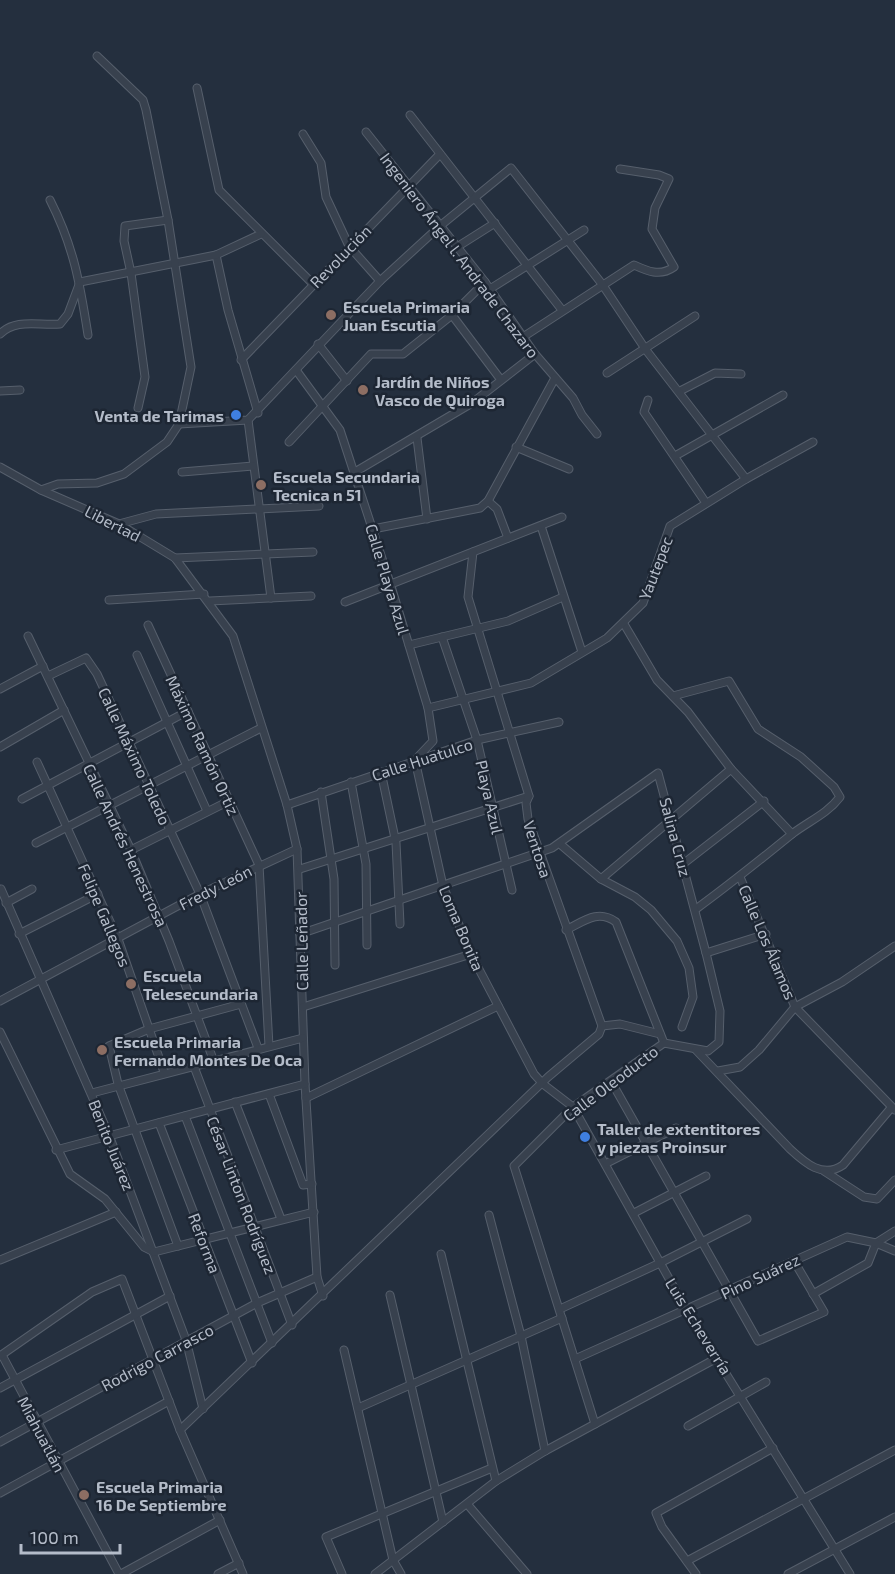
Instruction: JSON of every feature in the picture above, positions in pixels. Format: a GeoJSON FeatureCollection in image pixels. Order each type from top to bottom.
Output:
{"type":"FeatureCollection","features":[{"type":"Feature","properties":{"kind":"street"},"geometry":{"type":"LineString","coordinates":[[41,490],[58,484],[97,483],[124,474],[167,442],[179,424],[191,367],[168,220],[143,100],[97,56]]}},
{"type":"Feature","properties":{"kind":"street"},"geometry":{"type":"LineString","coordinates":[[197,88],[219,190],[312,284]]}},
{"type":"Feature","properties":{"kind":"street"},"geometry":{"type":"LineString","coordinates":[[410,115],[562,310]]}},
{"type":"Feature","properties":{"kind":"street","name":"Ingeniero Ángel l. Andrade Chazaro"},"geometry":{"type":"LineString","coordinates":[[366,132],[485,282],[535,354],[573,398],[582,415],[597,434]]}},
{"type":"Feature","properties":{"kind":"street"},"geometry":{"type":"LineString","coordinates":[[303,134],[321,163],[326,197],[350,246],[380,281]]}},
{"type":"Feature","properties":{"kind":"street","name":"Revolución"},"geometry":{"type":"LineString","coordinates":[[241,360],[440,154]]}},
{"type":"Feature","properties":{"kind":"street"},"geometry":{"type":"LineString","coordinates":[[179,424],[248,420],[380,281],[440,226],[511,168],[602,284],[646,350],[746,478]]}},
{"type":"Feature","properties":{"kind":"street"},"geometry":{"type":"LineString","coordinates":[[523,337],[634,265],[653,273],[669,271],[674,267],[658,244],[652,229],[655,208],[669,179],[659,175],[620,170]]}},
{"type":"Feature","properties":{"kind":"street"},"geometry":{"type":"LineString","coordinates":[[50,200],[67,234],[80,282],[88,335]]}},
{"type":"Feature","properties":{"kind":"street"},"geometry":{"type":"LineString","coordinates":[[138,408],[145,377],[131,273],[124,241],[125,226],[168,220]]}},
{"type":"Feature","properties":{"kind":"street"},"geometry":{"type":"LineString","coordinates":[[457,247],[495,223]]}},
{"type":"Feature","properties":{"kind":"street"},"geometry":{"type":"LineString","coordinates":[[490,290],[584,230]]}},
{"type":"Feature","properties":{"kind":"street"},"geometry":{"type":"LineString","coordinates":[[80,282],[216,255],[261,234]]}},
{"type":"Feature","properties":{"kind":"street"},"geometry":{"type":"LineString","coordinates":[[216,255],[241,360],[258,412]]}},
{"type":"Feature","properties":{"kind":"street"},"geometry":{"type":"LineString","coordinates":[[0,334],[8,327],[26,323],[60,324],[68,314],[80,282]]}},
{"type":"Feature","properties":{"kind":"street"},"geometry":{"type":"LineString","coordinates":[[289,442],[371,354],[403,354],[452,315],[485,282]]}},
{"type":"Feature","properties":{"kind":"street"},"geometry":{"type":"LineString","coordinates":[[452,315],[501,380]]}},
{"type":"Feature","properties":{"kind":"street"},"geometry":{"type":"LineString","coordinates":[[607,374],[695,316]]}},
{"type":"Feature","properties":{"kind":"street"},"geometry":{"type":"LineString","coordinates":[[318,344],[347,381]]}},
{"type":"Feature","properties":{"kind":"street"},"geometry":{"type":"LineString","coordinates":[[355,472],[417,438],[472,403],[535,354]]}},
{"type":"Feature","properties":{"kind":"street","name":"Calle Playa Azul"},"geometry":{"type":"LineString","coordinates":[[296,370],[340,430],[374,529],[428,708],[434,741],[415,760]]}},
{"type":"Feature","properties":{"kind":"street"},"geometry":{"type":"LineString","coordinates":[[680,391],[715,373],[741,374]]}},
{"type":"Feature","properties":{"kind":"street"},"geometry":{"type":"LineString","coordinates":[[374,529],[480,508],[488,501],[555,378]]}},
{"type":"Feature","properties":{"kind":"street"},"geometry":{"type":"LineString","coordinates":[[0,391],[20,390]]}},
{"type":"Feature","properties":{"kind":"street"},"geometry":{"type":"LineString","coordinates":[[675,456],[783,395]]}},
{"type":"Feature","properties":{"kind":"street"},"geometry":{"type":"LineString","coordinates":[[648,400],[644,412],[706,503]]}},
{"type":"Feature","properties":{"kind":"street"},"geometry":{"type":"LineString","coordinates":[[248,420],[271,598]]}},
{"type":"Feature","properties":{"kind":"street"},"geometry":{"type":"LineString","coordinates":[[417,438],[427,519]]}},
{"type":"Feature","properties":{"kind":"street","name":"Yautepec"},"geometry":{"type":"LineString","coordinates":[[428,708],[544,677],[624,624],[643,603],[670,526],[746,478],[813,442]]}},
{"type":"Feature","properties":{"kind":"street"},"geometry":{"type":"LineString","coordinates":[[516,447],[569,469]]}},
{"type":"Feature","properties":{"kind":"street"},"geometry":{"type":"LineString","coordinates":[[182,472],[253,466]]}},
{"type":"Feature","properties":{"kind":"street","name":"Libertad"},"geometry":{"type":"LineString","coordinates":[[0,467],[41,490],[119,524],[175,558],[210,601]]}},
{"type":"Feature","properties":{"kind":"street"},"geometry":{"type":"LineString","coordinates":[[488,501],[497,508],[508,538]]}},
{"type":"Feature","properties":{"kind":"street"},"geometry":{"type":"LineString","coordinates":[[119,524],[156,514],[318,506]]}},
{"type":"Feature","properties":{"kind":"street"},"geometry":{"type":"LineString","coordinates":[[345,602],[562,517]]}},
{"type":"Feature","properties":{"kind":"street"},"geometry":{"type":"LineString","coordinates":[[541,526],[582,652]]}},
{"type":"Feature","properties":{"kind":"street"},"geometry":{"type":"LineString","coordinates":[[175,558],[313,552]]}},
{"type":"Feature","properties":{"kind":"street","name":"Ventosa"},"geometry":{"type":"LineString","coordinates":[[473,552],[468,597],[529,796],[526,811],[566,930],[602,1026]]}},
{"type":"Feature","properties":{"kind":"street"},"geometry":{"type":"LineString","coordinates":[[109,600],[204,594]]}},
{"type":"Feature","properties":{"kind":"street"},"geometry":{"type":"LineString","coordinates":[[210,601],[311,596]]}},
{"type":"Feature","properties":{"kind":"street"},"geometry":{"type":"LineString","coordinates":[[409,645],[508,621],[563,597]]}},
{"type":"Feature","properties":{"kind":"street","name":"Calle Leñador"},"geometry":{"type":"LineString","coordinates":[[210,601],[234,636],[287,805],[297,849],[300,869],[305,1084],[317,1277],[323,1296]]}},
{"type":"Feature","properties":{"kind":"street"},"geometry":{"type":"LineString","coordinates":[[624,624],[657,680],[731,769],[764,801],[792,834]]}},
{"type":"Feature","properties":{"kind":"street","name":"Máximo Ramón Ortiz"},"geometry":{"type":"LineString","coordinates":[[148,625],[259,865]]}},
{"type":"Feature","properties":{"kind":"street","name":"Calle Andrés Henestrosa"},"geometry":{"type":"LineString","coordinates":[[28,636],[131,850],[160,917],[213,1059]]}},
{"type":"Feature","properties":{"kind":"street","name":"Playa Azul"},"geometry":{"type":"LineString","coordinates":[[442,637],[465,699],[477,740],[495,809],[504,865],[512,890]]}},
{"type":"Feature","properties":{"kind":"street"},"geometry":{"type":"LineString","coordinates":[[137,655],[207,811]]}},
{"type":"Feature","properties":{"kind":"street","name":"Calle Máximo Toledo"},"geometry":{"type":"LineString","coordinates":[[48,676],[86,658],[97,674],[200,894],[258,1048]]}},
{"type":"Feature","properties":{"kind":"street"},"geometry":{"type":"LineString","coordinates":[[1,685],[43,666]]}},
{"type":"Feature","properties":{"kind":"street"},"geometry":{"type":"LineString","coordinates":[[672,696],[729,681],[758,729],[801,757],[834,787],[840,797],[831,809],[792,834],[740,877],[696,909]]}},
{"type":"Feature","properties":{"kind":"street"},"geometry":{"type":"LineString","coordinates":[[0,746],[64,710]]}},
{"type":"Feature","properties":{"kind":"street"},"geometry":{"type":"LineString","coordinates":[[22,799],[188,711]]}},
{"type":"Feature","properties":{"kind":"street","name":"Calle Huatulco"},"geometry":{"type":"LineString","coordinates":[[287,805],[477,740],[559,722]]}},
{"type":"Feature","properties":{"kind":"street"},"geometry":{"type":"LineString","coordinates":[[36,843],[261,728]]}},
{"type":"Feature","properties":{"kind":"street","name":"Loma Bonita"},"geometry":{"type":"LineString","coordinates":[[415,760],[443,886],[471,954],[534,1074],[543,1084]]}},
{"type":"Feature","properties":{"kind":"street","name":"Felipe Gallegos"},"geometry":{"type":"LineString","coordinates":[[36,762],[118,939],[164,1072]]}},
{"type":"Feature","properties":{"kind":"street"},"geometry":{"type":"LineString","coordinates":[[601,879],[731,769]]}},
{"type":"Feature","properties":{"kind":"street"},"geometry":{"type":"LineString","coordinates":[[381,772],[395,838],[400,924]]}},
{"type":"Feature","properties":{"kind":"street","name":"Salina Cruz"},"geometry":{"type":"LineString","coordinates":[[504,865],[560,844],[658,773],[696,909],[720,1011],[719,1042]]}},
{"type":"Feature","properties":{"kind":"street"},"geometry":{"type":"LineString","coordinates":[[351,782],[363,848],[367,945]]}},
{"type":"Feature","properties":{"kind":"street"},"geometry":{"type":"LineString","coordinates":[[321,792],[332,859],[336,922],[335,965]]}},
{"type":"Feature","properties":{"kind":"street"},"geometry":{"type":"LineString","coordinates":[[300,869],[429,826],[495,809],[529,796]]}},
{"type":"Feature","properties":{"kind":"street"},"geometry":{"type":"LineString","coordinates":[[131,850],[229,801]]}},
{"type":"Feature","properties":{"kind":"street"},"geometry":{"type":"LineString","coordinates":[[683,864],[764,801]]}},
{"type":"Feature","properties":{"kind":"street"},"geometry":{"type":"LineString","coordinates":[[560,844],[601,879],[635,897],[651,910],[677,941],[689,968],[693,997],[682,1027]]}},
{"type":"Feature","properties":{"kind":"street","name":"Fredy León"},"geometry":{"type":"LineString","coordinates":[[0,1001],[200,894],[297,849]]}},
{"type":"Feature","properties":{"kind":"street"},"geometry":{"type":"LineString","coordinates":[[259,865],[269,1046]]}},
{"type":"Feature","properties":{"kind":"street"},"geometry":{"type":"LineString","coordinates":[[300,934],[504,865]]}},
{"type":"Feature","properties":{"kind":"street","name":"Calle Los Álamos"},"geometry":{"type":"LineString","coordinates":[[740,877],[795,1007],[893,1109]]}},
{"type":"Feature","properties":{"kind":"street"},"geometry":{"type":"LineString","coordinates":[[6,903],[32,889]]}},
{"type":"Feature","properties":{"kind":"street","name":"Benito Juárez"},"geometry":{"type":"LineString","coordinates":[[1,890],[110,1135],[186,1340],[203,1409]]}},
{"type":"Feature","properties":{"kind":"street"},"geometry":{"type":"LineString","coordinates":[[19,934],[98,894]]}},
{"type":"Feature","properties":{"kind":"street"},"geometry":{"type":"LineString","coordinates":[[566,930],[600,914],[616,922],[664,1043]]}},
{"type":"Feature","properties":{"kind":"street"},"geometry":{"type":"LineString","coordinates":[[706,952],[766,934]]}},
{"type":"Feature","properties":{"kind":"street"},"geometry":{"type":"LineString","coordinates":[[718,1071],[740,1067],[759,1050],[795,1007],[842,982],[895,946]]}},
{"type":"Feature","properties":{"kind":"street"},"geometry":{"type":"LineString","coordinates":[[303,1007],[471,954]]}},
{"type":"Feature","properties":{"kind":"street"},"geometry":{"type":"LineString","coordinates":[[178,1246],[118,1084],[109,1046],[149,1029],[241,1004]]}},
{"type":"Feature","properties":{"kind":"street"},"geometry":{"type":"LineString","coordinates":[[306,1098],[498,1006]]}},
{"type":"Feature","properties":{"kind":"street"},"geometry":{"type":"LineString","coordinates":[[180,1430],[543,1084],[599,1034],[602,1026],[620,1024],[660,1034]]}},
{"type":"Feature","properties":{"kind":"street"},"geometry":{"type":"LineString","coordinates":[[0,1032],[56,1150],[70,1174],[105,1199],[144,1247],[154,1252],[314,1212]]}},
{"type":"Feature","properties":{"kind":"street"},"geometry":{"type":"LineString","coordinates":[[92,1093],[213,1059],[303,1038]]}},
{"type":"Feature","properties":{"kind":"street","name":"Calle Oleoducto"},"geometry":{"type":"LineString","coordinates":[[560,1309],[514,1166],[573,1107],[664,1043],[708,1051],[719,1042]]}},
{"type":"Feature","properties":{"kind":"street"},"geometry":{"type":"LineString","coordinates":[[694,1049],[718,1071],[747,1106],[805,1163],[822,1170],[864,1197],[877,1199],[895,1180]]}},
{"type":"Feature","properties":{"kind":"street","name":"César Linton Rodríguez"},"geometry":{"type":"LineString","coordinates":[[193,1065],[208,1110],[292,1325]]}},
{"type":"Feature","properties":{"kind":"street"},"geometry":{"type":"LineString","coordinates":[[611,1081],[704,1241],[758,1341],[824,1312],[794,1261]]}},
{"type":"Feature","properties":{"kind":"street"},"geometry":{"type":"LineString","coordinates":[[56,1150],[305,1084]]}},
{"type":"Feature","properties":{"kind":"street","name":"Luis Echeverría"},"geometry":{"type":"LineString","coordinates":[[543,1084],[573,1107],[686,1309],[742,1395],[850,1574]]}},
{"type":"Feature","properties":{"kind":"street"},"geometry":{"type":"LineString","coordinates":[[269,1094],[303,1185],[312,1184]]}},
{"type":"Feature","properties":{"kind":"street"},"geometry":{"type":"LineString","coordinates":[[235,1102],[281,1219]]}},
{"type":"Feature","properties":{"kind":"street"},"geometry":{"type":"LineString","coordinates":[[822,1170],[831,1171],[843,1165],[893,1109]]}},
{"type":"Feature","properties":{"kind":"street"},"geometry":{"type":"LineString","coordinates":[[185,1116],[272,1343]]}},
{"type":"Feature","properties":{"kind":"street","name":"Reforma"},"geometry":{"type":"LineString","coordinates":[[159,1123],[252,1363]]}},
{"type":"Feature","properties":{"kind":"street"},"geometry":{"type":"LineString","coordinates":[[606,1163],[676,1128]]}},
{"type":"Feature","properties":{"kind":"street"},"geometry":{"type":"LineString","coordinates":[[634,1213],[705,1176]]}},
{"type":"Feature","properties":{"kind":"street"},"geometry":{"type":"LineString","coordinates":[[0,1260],[116,1212]]}},
{"type":"Feature","properties":{"kind":"street"},"geometry":{"type":"LineString","coordinates":[[489,1215],[521,1336],[545,1451]]}},
{"type":"Feature","properties":{"kind":"street"},"geometry":{"type":"LineString","coordinates":[[595,1424],[560,1309],[660,1263],[747,1219]]}},
{"type":"Feature","properties":{"kind":"street"},"geometry":{"type":"LineString","coordinates":[[813,1294],[868,1263],[876,1243],[895,1231]]}},
{"type":"Feature","properties":{"kind":"street","name":"Pino Suárez"},"geometry":{"type":"LineString","coordinates":[[575,1359],[847,1237],[876,1243]]}},
{"type":"Feature","properties":{"kind":"street"},"geometry":{"type":"LineString","coordinates":[[876,1243],[895,1251]]}},
{"type":"Feature","properties":{"kind":"street"},"geometry":{"type":"LineString","coordinates":[[441,1254],[496,1481]]}},
{"type":"Feature","properties":{"kind":"street","name":"Rodrigo Carrasco"},"geometry":{"type":"LineString","coordinates":[[0,1442],[186,1340],[317,1277]]}},
{"type":"Feature","properties":{"kind":"street"},"geometry":{"type":"LineString","coordinates":[[1,1356],[92,1293],[122,1279],[180,1430],[243,1574]]}},
{"type":"Feature","properties":{"kind":"street"},"geometry":{"type":"LineString","coordinates":[[390,1295],[444,1522]]}},
{"type":"Feature","properties":{"kind":"street"},"geometry":{"type":"LineString","coordinates":[[0,1388],[170,1296]]}},
{"type":"Feature","properties":{"kind":"street"},"geometry":{"type":"LineString","coordinates":[[358,1408],[562,1318]]}},
{"type":"Feature","properties":{"kind":"street"},"geometry":{"type":"LineString","coordinates":[[344,1350],[393,1560],[401,1574]]}},
{"type":"Feature","properties":{"kind":"street","name":"Miahuatlán"},"geometry":{"type":"LineString","coordinates":[[1,1356],[120,1574]]}},
{"type":"Feature","properties":{"kind":"street"},"geometry":{"type":"LineString","coordinates":[[375,1574],[468,1505],[496,1481],[545,1451],[717,1358]]}},
{"type":"Feature","properties":{"kind":"street"},"geometry":{"type":"LineString","coordinates":[[688,1426],[766,1382]]}},
{"type":"Feature","properties":{"kind":"street"},"geometry":{"type":"LineString","coordinates":[[0,1493],[169,1401]]}},
{"type":"Feature","properties":{"kind":"street"},"geometry":{"type":"LineString","coordinates":[[696,1574],[662,1527],[656,1513],[773,1448]]}},
{"type":"Feature","properties":{"kind":"street"},"geometry":{"type":"LineString","coordinates":[[687,1561],[895,1450]]}},
{"type":"Feature","properties":{"kind":"street"},"geometry":{"type":"LineString","coordinates":[[342,1574],[326,1537],[492,1468]]}},
{"type":"Feature","properties":{"kind":"street"},"geometry":{"type":"LineString","coordinates":[[468,1505],[527,1574]]}},
{"type":"Feature","properties":{"kind":"street"},"geometry":{"type":"LineString","coordinates":[[788,1574],[895,1517]]}},
{"type":"Feature","properties":{"kind":"street"},"geometry":{"type":"LineString","coordinates":[[120,1574],[220,1520]]}},
{"type":"Feature","properties":{"kind":"street"},"geometry":{"type":"LineString","coordinates":[[218,1574],[238,1563]]}},
{"type":"Feature","properties":{"kind":"place","name":"Escuela Primaria Juan Escutia"},"geometry":{"type":"Point","coordinates":[331,315]}},
{"type":"Feature","properties":{"kind":"place","name":"Jardín de Niños Vasco de Quiroga"},"geometry":{"type":"Point","coordinates":[363,390]}},
{"type":"Feature","properties":{"kind":"place","name":"Venta de Tarimas"},"geometry":{"type":"Point","coordinates":[236,415]}},
{"type":"Feature","properties":{"kind":"place","name":"Escuela Secundaria Tecnica n 51"},"geometry":{"type":"Point","coordinates":[261,485]}},
{"type":"Feature","properties":{"kind":"place","name":"Escuela Telesecundaria"},"geometry":{"type":"Point","coordinates":[131,984]}},
{"type":"Feature","properties":{"kind":"place","name":"Escuela Primaria Fernando Montes De Oca"},"geometry":{"type":"Point","coordinates":[102,1050]}},
{"type":"Feature","properties":{"kind":"place","name":"Taller de extentitores y piezas Proinsur"},"geometry":{"type":"Point","coordinates":[585,1137]}},
{"type":"Feature","properties":{"kind":"place","name":"Escuela Primaria 16 De Septiembre"},"geometry":{"type":"Point","coordinates":[84,1495]}}]}
